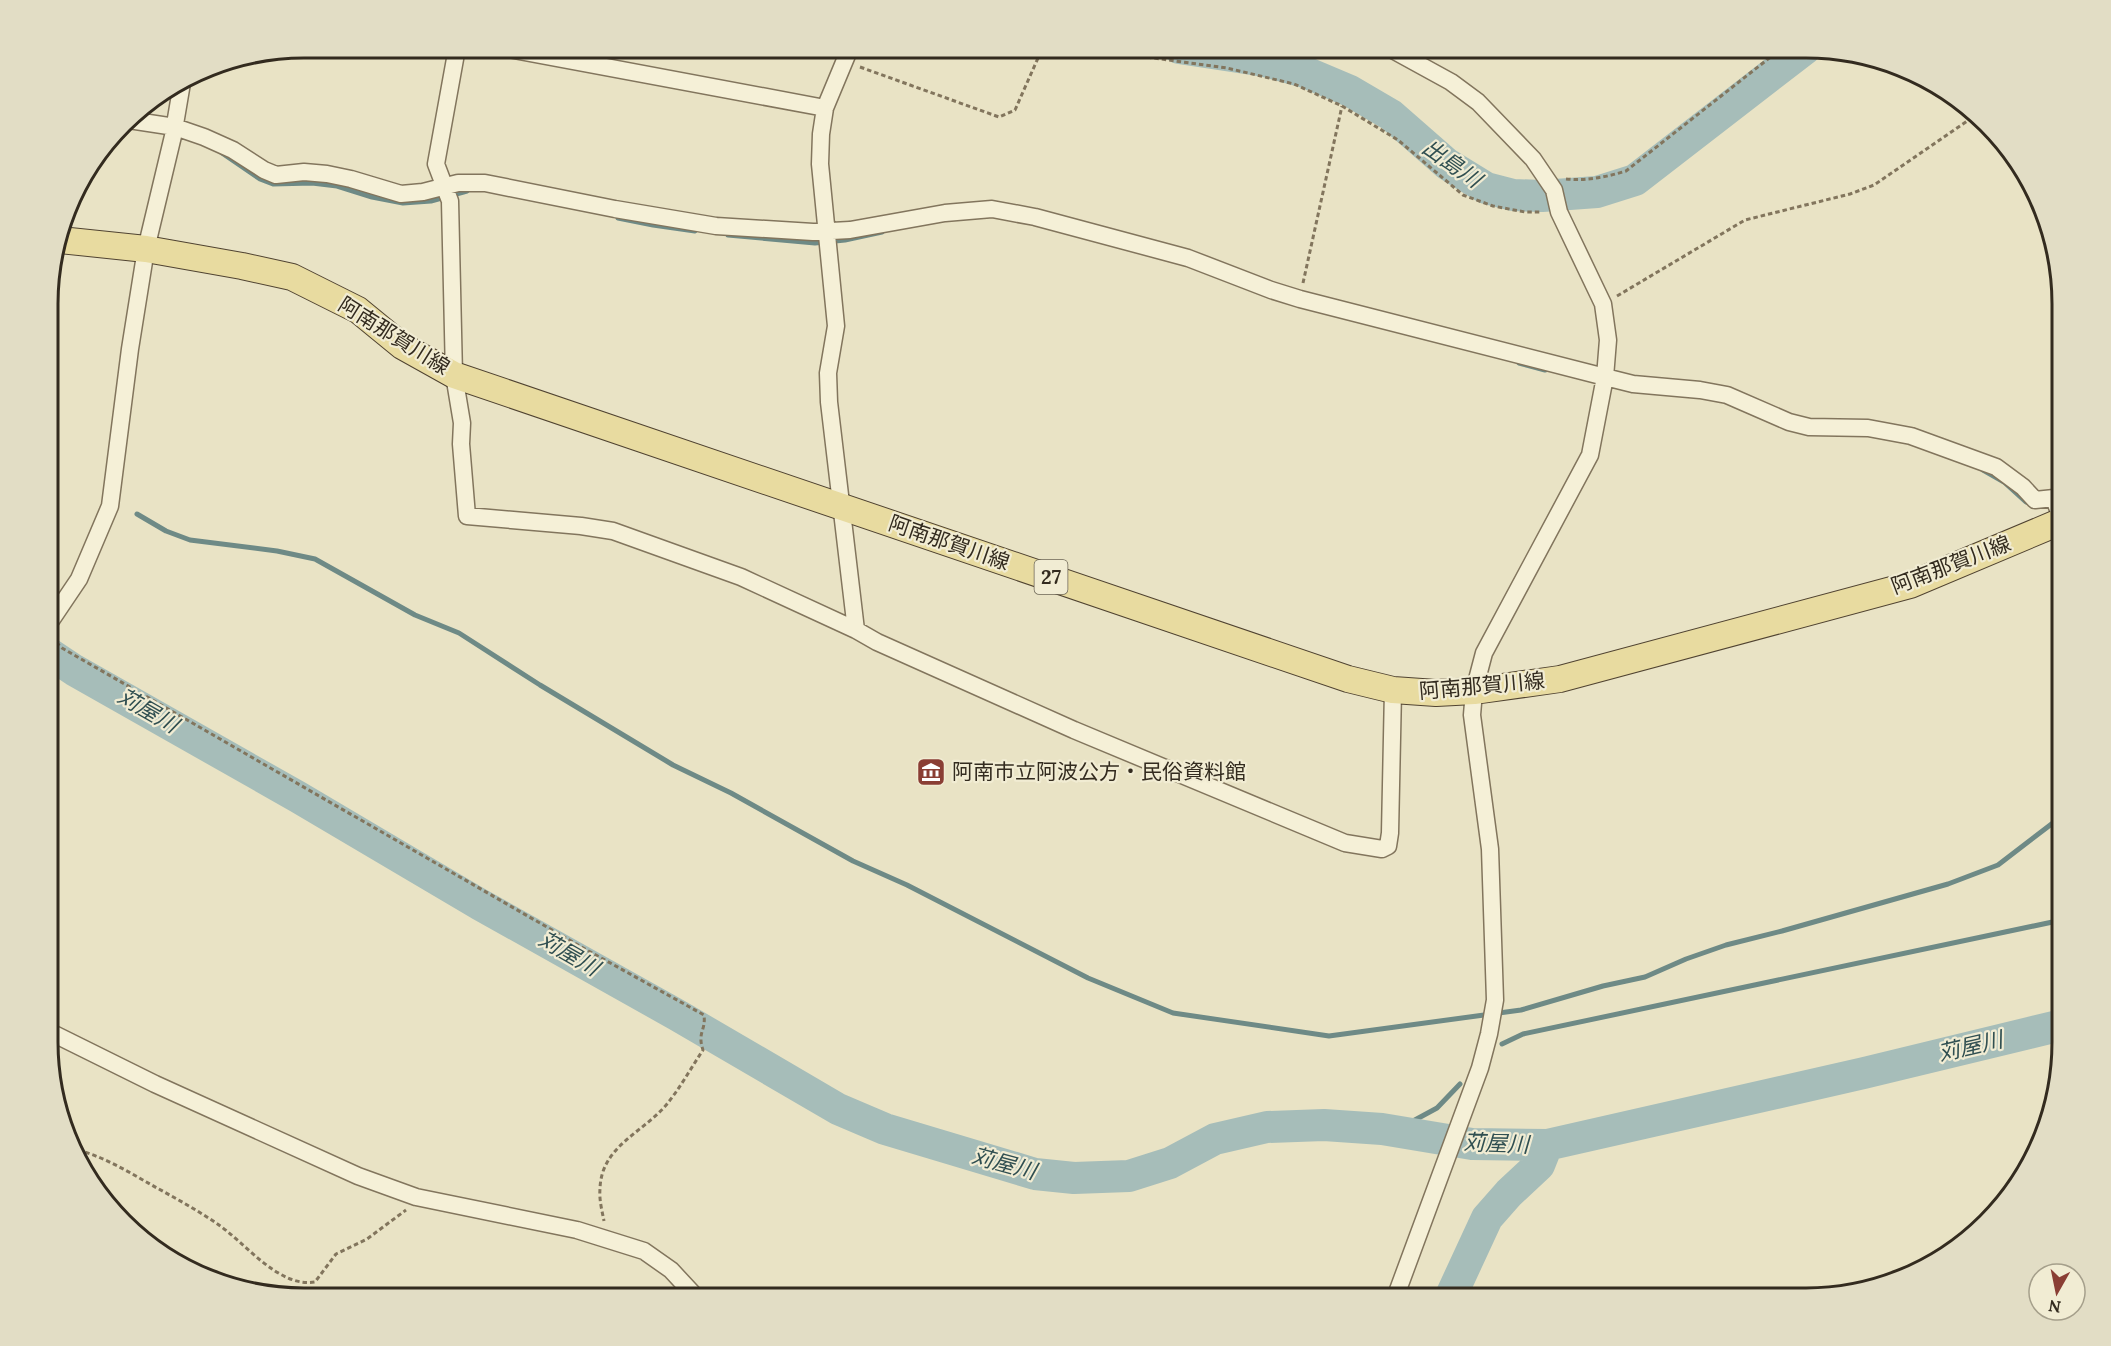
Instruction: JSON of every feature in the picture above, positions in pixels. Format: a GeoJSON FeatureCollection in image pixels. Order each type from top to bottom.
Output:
{"type":"FeatureCollection","features":[{"type":"Feature","properties":{"kind":"main road","name":"阿南那賀川線"},"geometry":{"type":"LineString","coordinates":[[67,241],[146,249],[292,277],[358,310],[402,346],[454,375],[1348,679],[1393,690],[1436,693],[1474,691],[1560,679],[1910,585],[2052,518]]}},
{"type":"Feature","properties":{"kind":"street"},"geometry":{"type":"LineString","coordinates":[[455,58],[436,164],[447,193],[454,375],[462,423],[461,444],[467,516],[613,531],[741,577],[877,642],[1224,794],[1345,843],[1382,849],[1388,846],[1390,833],[1393,690]]}},
{"type":"Feature","properties":{"kind":"street"},"geometry":{"type":"LineString","coordinates":[[558,58],[825,108]]}},
{"type":"Feature","properties":{"kind":"street"},"geometry":{"type":"LineString","coordinates":[[846,58],[825,108],[820,165],[836,326],[828,374],[829,402],[856,630]]}},
{"type":"Feature","properties":{"kind":"street"},"geometry":{"type":"LineString","coordinates":[[1399,1288],[1480,1068],[1495,1000],[1490,849],[1472,714],[1474,691],[1484,653],[1590,455],[1604,382],[1608,340],[1602,304],[1554,196],[1533,159],[1479,102],[1451,82],[1407,58]]}},
{"type":"Feature","properties":{"kind":"street"},"geometry":{"type":"LineString","coordinates":[[58,610],[79,579],[110,506],[130,349],[146,249],[174,131],[181,91]]}},
{"type":"Feature","properties":{"kind":"street"},"geometry":{"type":"LineString","coordinates":[[138,122],[204,137],[233,150],[276,175],[304,172],[327,174],[401,194],[447,193],[458,183],[485,183],[716,226],[813,232],[828,239],[850,230],[945,213],[992,209],[1035,217],[1188,258],[1300,299],[1604,382],[1700,390],[1727,396],[1789,422],[1809,427],[1868,428],[1911,436],[1996,467],[2023,487],[2035,500],[2052,498]]}},
{"type":"Feature","properties":{"kind":"street"},"geometry":{"type":"LineString","coordinates":[[58,1036],[155,1084],[358,1176],[416,1197],[606,1238],[644,1251],[671,1270],[688,1288]]}},
{"type":"Feature","properties":{"kind":"path"},"geometry":{"type":"LineString","coordinates":[[854,58],[999,117],[1015,110],[1038,58]]}},
{"type":"Feature","properties":{"kind":"path"},"geometry":{"type":"LineString","coordinates":[[1154,58],[1227,68],[1294,84],[1342,106],[1398,140],[1463,195],[1493,206],[1525,212],[1578,180],[1608,177],[1626,171],[1769,58]]}},
{"type":"Feature","properties":{"kind":"path"},"geometry":{"type":"LineString","coordinates":[[1300,299],[1342,106]]}},
{"type":"Feature","properties":{"kind":"path"},"geometry":{"type":"LineString","coordinates":[[1602,304],[1745,219],[1850,194],[1874,185],[1969,119]]}},
{"type":"Feature","properties":{"kind":"path"},"geometry":{"type":"LineString","coordinates":[[58,644],[585,949],[704,1015],[705,1023],[699,1038],[703,1050],[667,1103],[657,1115],[617,1147],[604,1170],[600,1189],[606,1238]]}},
{"type":"Feature","properties":{"kind":"path"},"geometry":{"type":"LineString","coordinates":[[85,1153],[117,1166],[209,1219],[267,1265],[292,1280],[304,1284],[315,1282],[336,1254],[367,1239],[405,1212],[416,1197]]}},
{"type":"Feature","properties":{"kind":"waterway","name":"出島川"},"geometry":{"type":"LineString","coordinates":[[1245,58],[1305,72],[1350,91],[1391,115],[1447,164],[1486,188],[1513,195],[1542,196],[1597,192],[1635,180],[1793,58]]}},
{"type":"Feature","properties":{"kind":"waterway"},"geometry":{"type":"LineString","coordinates":[[222,153],[260,179],[273,184],[312,183],[337,186],[372,197],[403,203],[431,201],[467,191]]}},
{"type":"Feature","properties":{"kind":"waterway"},"geometry":{"type":"LineString","coordinates":[[618,218],[695,231]]}},
{"type":"Feature","properties":{"kind":"waterway"},"geometry":{"type":"LineString","coordinates":[[728,235],[815,243],[845,240],[882,232]]}},
{"type":"Feature","properties":{"kind":"waterway"},"geometry":{"type":"LineString","coordinates":[[1519,363],[1545,370]]}},
{"type":"Feature","properties":{"kind":"waterway"},"geometry":{"type":"LineString","coordinates":[[1983,470],[2004,482],[2026,502]]}},
{"type":"Feature","properties":{"kind":"waterway"},"geometry":{"type":"LineString","coordinates":[[137,514],[166,531],[190,540],[277,551],[315,559],[415,615],[459,633],[673,765],[731,793],[853,861],[907,885],[1088,978],[1173,1013],[1329,1036],[1521,1010],[1603,986],[1645,977],[1726,945],[1948,884],[1998,865],[2052,824]]}},
{"type":"Feature","properties":{"kind":"waterway","name":"苅屋川"},"geometry":{"type":"LineString","coordinates":[[58,659],[838,1109],[885,1129],[1035,1174],[1074,1178],[1129,1176],[1170,1163],[1215,1139],[1267,1127],[1324,1125],[1382,1129],[1472,1144],[1547,1145],[2052,1027]]}},
{"type":"Feature","properties":{"kind":"waterway"},"geometry":{"type":"LineString","coordinates":[[1502,1044],[1523,1034],[2052,922]]}},
{"type":"Feature","properties":{"kind":"waterway"},"geometry":{"type":"LineString","coordinates":[[1382,1129],[1413,1121],[1437,1108],[1460,1084]]}},
{"type":"Feature","properties":{"kind":"waterway"},"geometry":{"type":"LineString","coordinates":[[1455,1288],[1487,1218],[1509,1193],[1539,1165],[1547,1145]]}},
{"type":"Feature","properties":{"kind":"place","name":"阿南市立阿波公方・民俗資料館"},"geometry":{"type":"Point","coordinates":[931,772]}}]}
